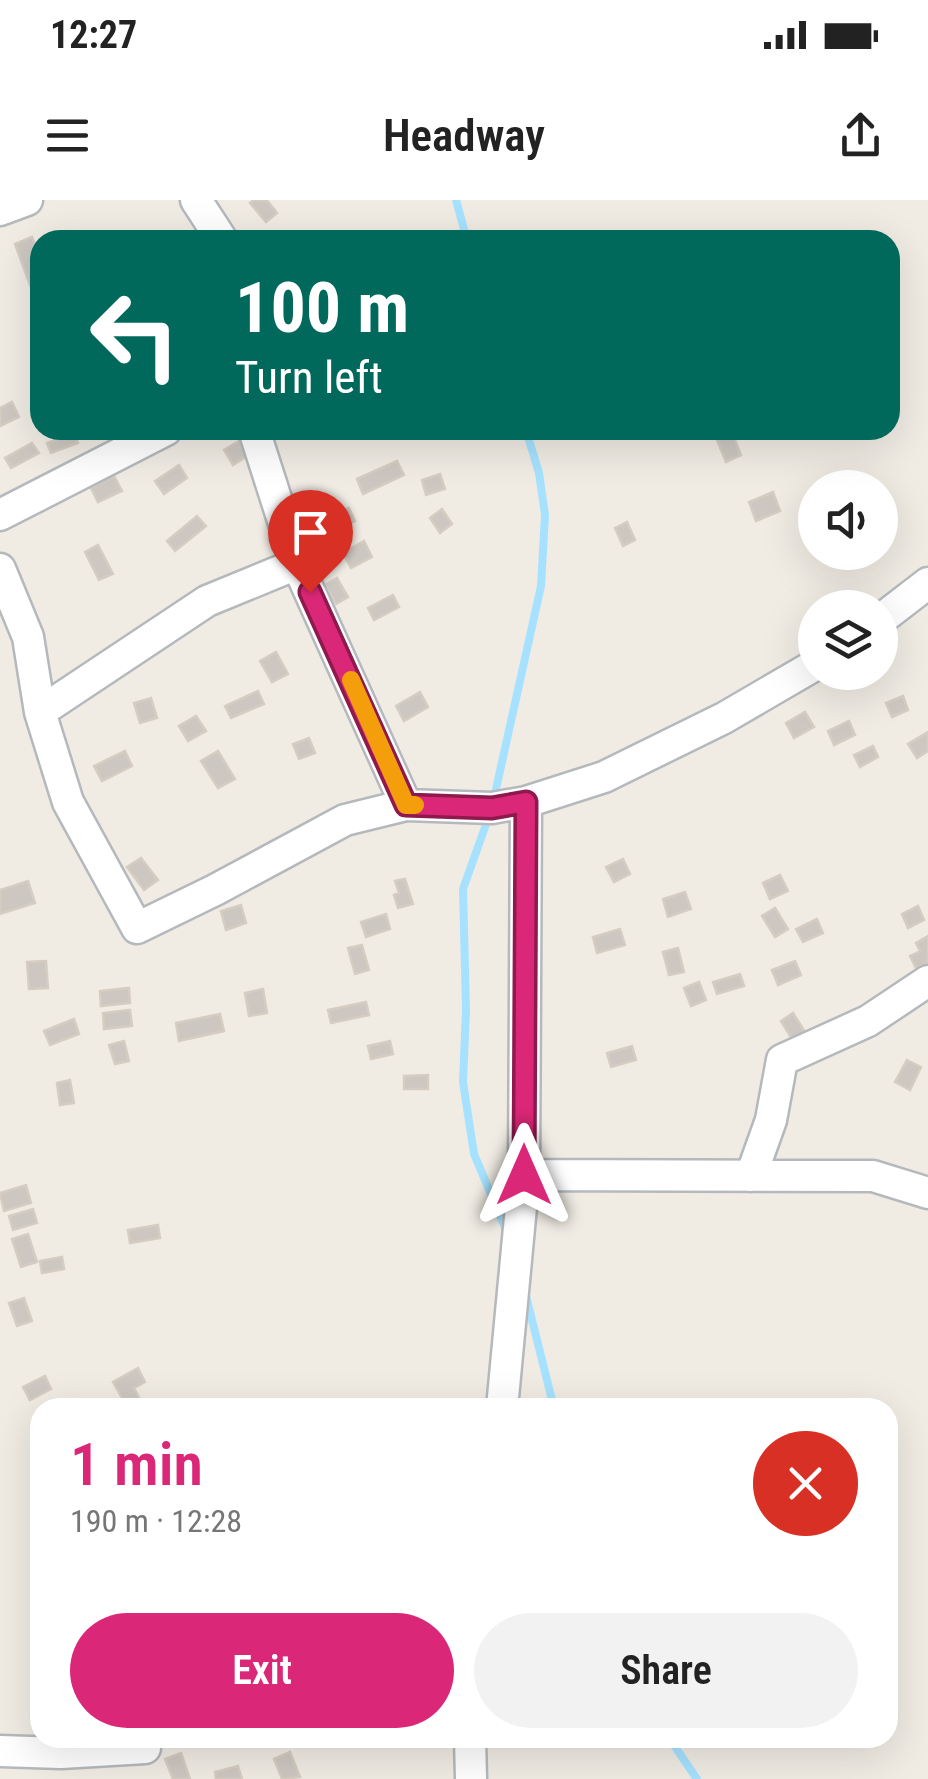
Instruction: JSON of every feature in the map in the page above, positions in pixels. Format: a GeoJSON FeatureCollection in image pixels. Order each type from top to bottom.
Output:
{"type":"FeatureCollection","features":[{"type":"Feature","properties":{"kind":"street"},"geometry":{"type":"LineString","coordinates":[[0,210],[27,200]]}},
{"type":"Feature","properties":{"kind":"street"},"geometry":{"type":"LineString","coordinates":[[196,200],[216,230]]}},
{"type":"Feature","properties":{"kind":"street"},"geometry":{"type":"LineString","coordinates":[[0,514],[146,440]]}},
{"type":"Feature","properties":{"kind":"street"},"geometry":{"type":"LineString","coordinates":[[257,440],[298,564],[406,805]]}},
{"type":"Feature","properties":{"kind":"street"},"geometry":{"type":"LineString","coordinates":[[40,712],[207,601],[298,564]]}},
{"type":"Feature","properties":{"kind":"street"},"geometry":{"type":"LineString","coordinates":[[898,606],[928,583]]}},
{"type":"Feature","properties":{"kind":"street"},"geometry":{"type":"LineString","coordinates":[[3,586],[28,636],[40,712],[68,802],[137,928],[345,820],[406,805],[492,808],[526,802],[604,777],[724,718],[798,676]]}},
{"type":"Feature","properties":{"kind":"street"},"geometry":{"type":"LineString","coordinates":[[503,1398],[524,1175],[526,802]]}},
{"type":"Feature","properties":{"kind":"street"},"geometry":{"type":"LineString","coordinates":[[751,1176],[771,1120],[782,1060],[868,1020],[928,981]]}},
{"type":"Feature","properties":{"kind":"street"},"geometry":{"type":"LineString","coordinates":[[524,1175],[872,1176],[928,1193]]}},
{"type":"Feature","properties":{"kind":"street"},"geometry":{"type":"LineString","coordinates":[[0,1752],[145,1748]]}},
{"type":"Feature","properties":{"kind":"street"},"geometry":{"type":"LineString","coordinates":[[470,1748],[471,1779]]}},
{"type":"Feature","properties":{"kind":"building"},"geometry":{"type":"Polygon","coordinates":[[[267,200],[277,213],[266,222],[250,203],[267,200]]]}},
{"type":"Feature","properties":{"kind":"building"},"geometry":{"type":"Polygon","coordinates":[[[30,238],[30,285],[15,244],[30,238]]]}},
{"type":"Feature","properties":{"kind":"building"},"geometry":{"type":"Polygon","coordinates":[[[12,402],[19,417],[0,426],[0,408],[12,402]]]}},
{"type":"Feature","properties":{"kind":"building"},"geometry":{"type":"Polygon","coordinates":[[[77,440],[78,443],[51,453],[47,443],[77,440]]]}},
{"type":"Feature","properties":{"kind":"building"},"geometry":{"type":"Polygon","coordinates":[[[245,440],[252,453],[233,465],[224,450],[245,440]]]}},
{"type":"Feature","properties":{"kind":"building"},"geometry":{"type":"Polygon","coordinates":[[[717,440],[735,440],[741,455],[726,462],[717,440]]]}},
{"type":"Feature","properties":{"kind":"building"},"geometry":{"type":"Polygon","coordinates":[[[32,443],[39,453],[11,468],[5,458],[32,443]]]}},
{"type":"Feature","properties":{"kind":"building"},"geometry":{"type":"Polygon","coordinates":[[[397,461],[404,475],[363,494],[357,479],[397,461]]]}},
{"type":"Feature","properties":{"kind":"building"},"geometry":{"type":"Polygon","coordinates":[[[179,465],[187,478],[164,494],[155,481],[179,465]]]}},
{"type":"Feature","properties":{"kind":"building"},"geometry":{"type":"Polygon","coordinates":[[[440,474],[445,489],[426,495],[422,480],[440,474]]]}},
{"type":"Feature","properties":{"kind":"building"},"geometry":{"type":"Polygon","coordinates":[[[114,476],[122,491],[98,502],[91,488],[114,476]]]}},
{"type":"Feature","properties":{"kind":"building"},"geometry":{"type":"Polygon","coordinates":[[[773,492],[780,511],[756,521],[749,502],[773,492]]]}},
{"type":"Feature","properties":{"kind":"building"},"geometry":{"type":"Polygon","coordinates":[[[349,508],[355,521],[334,530],[328,517],[349,508]]]}},
{"type":"Feature","properties":{"kind":"building"},"geometry":{"type":"Polygon","coordinates":[[[442,509],[452,524],[440,533],[430,518],[442,509]]]}},
{"type":"Feature","properties":{"kind":"building"},"geometry":{"type":"Polygon","coordinates":[[[197,516],[206,526],[175,551],[167,541],[197,516]]]}},
{"type":"Feature","properties":{"kind":"building"},"geometry":{"type":"Polygon","coordinates":[[[320,521],[327,533],[310,543],[303,530],[320,521]]]}},
{"type":"Feature","properties":{"kind":"building"},"geometry":{"type":"Polygon","coordinates":[[[627,522],[635,540],[623,546],[615,528],[627,522]]]}},
{"type":"Feature","properties":{"kind":"building"},"geometry":{"type":"Polygon","coordinates":[[[364,541],[372,557],[351,568],[343,553],[364,541]]]}},
{"type":"Feature","properties":{"kind":"building"},"geometry":{"type":"Polygon","coordinates":[[[98,545],[113,574],[99,580],[85,552],[98,545]]]}},
{"type":"Feature","properties":{"kind":"building"},"geometry":{"type":"Polygon","coordinates":[[[337,578],[348,597],[336,604],[325,585],[337,578]]]}},
{"type":"Feature","properties":{"kind":"building"},"geometry":{"type":"Polygon","coordinates":[[[393,595],[399,607],[374,620],[368,608],[393,595]]]}},
{"type":"Feature","properties":{"kind":"building"},"geometry":{"type":"Polygon","coordinates":[[[276,652],[288,674],[272,682],[260,661],[276,652]]]}},
{"type":"Feature","properties":{"kind":"building"},"geometry":{"type":"Polygon","coordinates":[[[258,691],[264,704],[231,718],[225,706],[258,691]]]}},
{"type":"Feature","properties":{"kind":"building"},"geometry":{"type":"Polygon","coordinates":[[[420,692],[428,707],[404,721],[396,706],[420,692]]]}},
{"type":"Feature","properties":{"kind":"building"},"geometry":{"type":"Polygon","coordinates":[[[903,696],[908,710],[892,717],[886,703],[903,696]]]}},
{"type":"Feature","properties":{"kind":"building"},"geometry":{"type":"Polygon","coordinates":[[[151,698],[157,718],[140,723],[134,703],[151,698]]]}},
{"type":"Feature","properties":{"kind":"building"},"geometry":{"type":"Polygon","coordinates":[[[805,712],[814,727],[794,738],[786,723],[805,712]]]}},
{"type":"Feature","properties":{"kind":"building"},"geometry":{"type":"Polygon","coordinates":[[[196,716],[206,731],[188,741],[179,726],[196,716]]]}},
{"type":"Feature","properties":{"kind":"building"},"geometry":{"type":"Polygon","coordinates":[[[849,721],[855,735],[834,745],[828,731],[849,721]]]}},
{"type":"Feature","properties":{"kind":"building"},"geometry":{"type":"Polygon","coordinates":[[[928,732],[928,751],[917,758],[908,744],[928,732]]]}},
{"type":"Feature","properties":{"kind":"building"},"geometry":{"type":"Polygon","coordinates":[[[309,738],[315,753],[299,759],[293,744],[309,738]]]}},
{"type":"Feature","properties":{"kind":"building"},"geometry":{"type":"Polygon","coordinates":[[[873,746],[878,757],[860,767],[854,755],[873,746]]]}},
{"type":"Feature","properties":{"kind":"building"},"geometry":{"type":"Polygon","coordinates":[[[125,751],[132,766],[102,781],[94,766],[125,751]]]}},
{"type":"Feature","properties":{"kind":"building"},"geometry":{"type":"Polygon","coordinates":[[[218,751],[235,779],[218,788],[201,761],[218,751]]]}},
{"type":"Feature","properties":{"kind":"building"},"geometry":{"type":"Polygon","coordinates":[[[141,858],[158,880],[144,890],[127,867],[141,858]]]}},
{"type":"Feature","properties":{"kind":"building"},"geometry":{"type":"Polygon","coordinates":[[[623,859],[630,874],[614,882],[606,867],[623,859]]]}},
{"type":"Feature","properties":{"kind":"building"},"geometry":{"type":"Polygon","coordinates":[[[780,875],[788,891],[770,899],[763,883],[780,875]]]}},
{"type":"Feature","properties":{"kind":"building"},"geometry":{"type":"Polygon","coordinates":[[[405,879],[413,904],[398,908],[395,881],[405,879]]]}},
{"type":"Feature","properties":{"kind":"building"},"geometry":{"type":"Polygon","coordinates":[[[28,881],[35,903],[0,914],[0,890],[28,881]]]}},
{"type":"Feature","properties":{"kind":"building"},"geometry":{"type":"Polygon","coordinates":[[[685,892],[691,909],[668,917],[663,899],[685,892]]]}},
{"type":"Feature","properties":{"kind":"building"},"geometry":{"type":"Polygon","coordinates":[[[241,905],[246,923],[226,930],[221,911],[241,905]]]}},
{"type":"Feature","properties":{"kind":"building"},"geometry":{"type":"Polygon","coordinates":[[[918,906],[924,920],[908,928],[902,914],[918,906]]]}},
{"type":"Feature","properties":{"kind":"building"},"geometry":{"type":"Polygon","coordinates":[[[775,908],[788,929],[775,937],[762,916],[775,908]]]}},
{"type":"Feature","properties":{"kind":"building"},"geometry":{"type":"Polygon","coordinates":[[[386,914],[390,929],[366,937],[361,922],[386,914]]]}},
{"type":"Feature","properties":{"kind":"building"},"geometry":{"type":"Polygon","coordinates":[[[817,919],[823,933],[803,942],[796,929],[817,919]]]}},
{"type":"Feature","properties":{"kind":"building"},"geometry":{"type":"Polygon","coordinates":[[[620,929],[625,945],[597,953],[593,937],[620,929]]]}},
{"type":"Feature","properties":{"kind":"building"},"geometry":{"type":"Polygon","coordinates":[[[928,936],[928,962],[916,968],[910,956],[920,951],[916,943],[928,936]]]}},
{"type":"Feature","properties":{"kind":"building"},"geometry":{"type":"Polygon","coordinates":[[[362,945],[369,970],[355,974],[348,948],[362,945]]]}},
{"type":"Feature","properties":{"kind":"building"},"geometry":{"type":"Polygon","coordinates":[[[678,948],[684,972],[669,975],[663,952],[678,948]]]}},
{"type":"Feature","properties":{"kind":"building"},"geometry":{"type":"Polygon","coordinates":[[[46,961],[48,988],[29,989],[27,962],[46,961]]]}},
{"type":"Feature","properties":{"kind":"building"},"geometry":{"type":"Polygon","coordinates":[[[795,961],[801,975],[778,985],[772,970],[795,961]]]}},
{"type":"Feature","properties":{"kind":"building"},"geometry":{"type":"Polygon","coordinates":[[[740,974],[744,986],[717,994],[713,982],[740,974]]]}},
{"type":"Feature","properties":{"kind":"building"},"geometry":{"type":"Polygon","coordinates":[[[699,982],[706,1000],[691,1006],[684,988],[699,982]]]}},
{"type":"Feature","properties":{"kind":"building"},"geometry":{"type":"Polygon","coordinates":[[[129,988],[130,1003],[101,1006],[100,991],[129,988]]]}},
{"type":"Feature","properties":{"kind":"building"},"geometry":{"type":"Polygon","coordinates":[[[263,989],[267,1013],[249,1016],[245,993],[263,989]]]}},
{"type":"Feature","properties":{"kind":"building"},"geometry":{"type":"Polygon","coordinates":[[[366,1002],[369,1015],[331,1023],[328,1010],[366,1002]]]}},
{"type":"Feature","properties":{"kind":"building"},"geometry":{"type":"Polygon","coordinates":[[[130,1010],[132,1026],[104,1029],[103,1013],[130,1010]]]}},
{"type":"Feature","properties":{"kind":"building"},"geometry":{"type":"Polygon","coordinates":[[[793,1013],[807,1035],[794,1042],[781,1021],[793,1013]]]}},
{"type":"Feature","properties":{"kind":"building"},"geometry":{"type":"Polygon","coordinates":[[[220,1014],[224,1031],[179,1041],[176,1023],[220,1014]]]}},
{"type":"Feature","properties":{"kind":"building"},"geometry":{"type":"Polygon","coordinates":[[[74,1019],[79,1034],[50,1045],[44,1031],[74,1019]]]}},
{"type":"Feature","properties":{"kind":"building"},"geometry":{"type":"Polygon","coordinates":[[[124,1041],[129,1061],[115,1064],[109,1045],[124,1041]]]}},
{"type":"Feature","properties":{"kind":"building"},"geometry":{"type":"Polygon","coordinates":[[[390,1041],[393,1054],[371,1059],[368,1046],[390,1041]]]}},
{"type":"Feature","properties":{"kind":"building"},"geometry":{"type":"Polygon","coordinates":[[[632,1046],[636,1060],[611,1067],[607,1053],[632,1046]]]}},
{"type":"Feature","properties":{"kind":"building"},"geometry":{"type":"Polygon","coordinates":[[[907,1060],[921,1067],[910,1090],[895,1082],[907,1060]]]}},
{"type":"Feature","properties":{"kind":"building"},"geometry":{"type":"Polygon","coordinates":[[[428,1075],[428,1089],[404,1089],[404,1076],[428,1075]]]}},
{"type":"Feature","properties":{"kind":"building"},"geometry":{"type":"Polygon","coordinates":[[[70,1080],[74,1103],[60,1105],[57,1083],[70,1080]]]}},
{"type":"Feature","properties":{"kind":"building"},"geometry":{"type":"Polygon","coordinates":[[[26,1185],[31,1203],[4,1211],[0,1193],[26,1185]]]}},
{"type":"Feature","properties":{"kind":"building"},"geometry":{"type":"Polygon","coordinates":[[[33,1209],[37,1223],[13,1230],[9,1216],[33,1209]]]}},
{"type":"Feature","properties":{"kind":"building"},"geometry":{"type":"Polygon","coordinates":[[[158,1225],[160,1238],[130,1243],[128,1230],[158,1225]]]}},
{"type":"Feature","properties":{"kind":"building"},"geometry":{"type":"Polygon","coordinates":[[[28,1234],[37,1262],[21,1267],[12,1239],[28,1234]]]}},
{"type":"Feature","properties":{"kind":"building"},"geometry":{"type":"Polygon","coordinates":[[[62,1257],[64,1269],[42,1273],[40,1261],[62,1257]]]}},
{"type":"Feature","properties":{"kind":"building"},"geometry":{"type":"Polygon","coordinates":[[[24,1298],[32,1321],[17,1326],[9,1303],[24,1298]]]}},
{"type":"Feature","properties":{"kind":"building"},"geometry":{"type":"Polygon","coordinates":[[[138,1368],[145,1382],[134,1388],[139,1398],[122,1398],[113,1382],[138,1368]]]}},
{"type":"Feature","properties":{"kind":"building"},"geometry":{"type":"Polygon","coordinates":[[[45,1376],[51,1389],[30,1400],[23,1387],[45,1376]]]}},
{"type":"Feature","properties":{"kind":"building"},"geometry":{"type":"Polygon","coordinates":[[[290,1752],[300,1777],[282,1779],[274,1759],[290,1752]]]}},
{"type":"Feature","properties":{"kind":"building"},"geometry":{"type":"Polygon","coordinates":[[[181,1753],[190,1779],[173,1779],[165,1759],[181,1753]]]}},
{"type":"Feature","properties":{"kind":"building"},"geometry":{"type":"Polygon","coordinates":[[[238,1766],[242,1779],[216,1779],[215,1772],[238,1766]]]}},
{"type":"Feature","properties":{"kind":"waterway"},"geometry":{"type":"LineString","coordinates":[[456,200],[464,230]]}},
{"type":"Feature","properties":{"kind":"waterway"},"geometry":{"type":"LineString","coordinates":[[494,798],[541,586],[545,515],[529,440]]}},
{"type":"Feature","properties":{"kind":"waterway"},"geometry":{"type":"LineString","coordinates":[[489,816],[463,889],[463,1082],[474,1154],[506,1230]]}},
{"type":"Feature","properties":{"kind":"waterway"},"geometry":{"type":"LineString","coordinates":[[526,1296],[552,1398]]}},
{"type":"Feature","properties":{"kind":"waterway"},"geometry":{"type":"LineString","coordinates":[[676,1748],[697,1779]]}},
{"type":"Feature","properties":{"kind":"slow traffic"},"geometry":{"type":"LineString","coordinates":[[351,680],[406,805],[415,805]]}},
{"type":"Feature","properties":{"kind":"route"},"geometry":{"type":"LineString","coordinates":[[310,592],[406,805],[492,808],[526,802],[524,1175]]}}]}
